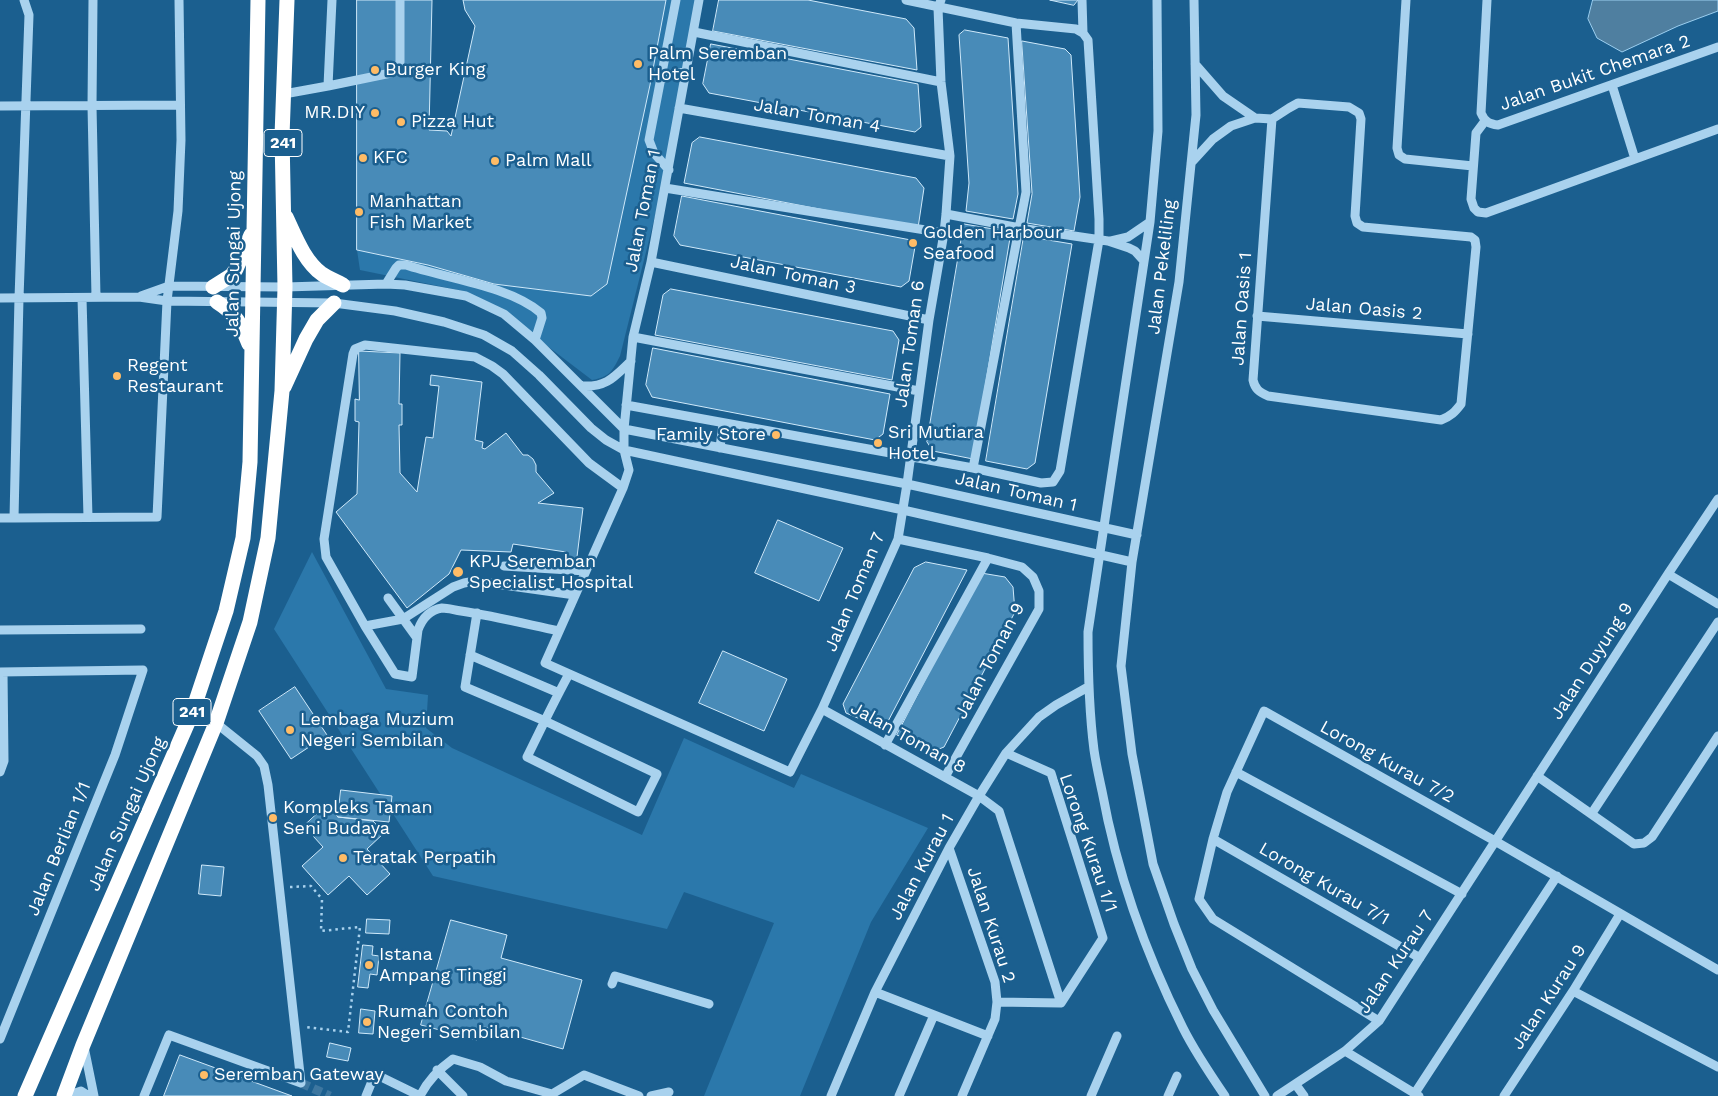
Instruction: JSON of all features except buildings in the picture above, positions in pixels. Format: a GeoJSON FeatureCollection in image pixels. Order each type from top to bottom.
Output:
{"type":"FeatureCollection","features":[{"type":"Feature","properties":{"kind":"highway","name":"Jalan Sungai Ujong"},"geometry":{"type":"LineString","coordinates":[[25,1096],[192,713],[226,611],[243,538],[250,462],[258,0]]}},
{"type":"Feature","properties":{"kind":"highway","name":"241"},"geometry":{"type":"LineString","coordinates":[[65,1096],[83,1044],[216,724],[250,622],[268,538],[282,391],[285,294],[282,136],[287,0]]}},
{"type":"Feature","properties":{"kind":"highway"},"geometry":{"type":"LineString","coordinates":[[284,214],[298,242],[312,263],[321,273],[343,285]]}},
{"type":"Feature","properties":{"kind":"highway"},"geometry":{"type":"LineString","coordinates":[[214,287],[232,275],[254,228]]}},
{"type":"Feature","properties":{"kind":"highway"},"geometry":{"type":"LineString","coordinates":[[217,302],[234,314],[244,330],[252,350]]}},
{"type":"Feature","properties":{"kind":"highway"},"geometry":{"type":"LineString","coordinates":[[282,391],[317,320],[334,303]]}},
{"type":"Feature","properties":{"kind":"street"},"geometry":{"type":"LineString","coordinates":[[14,518],[19,298],[29,15],[24,0]]}},
{"type":"Feature","properties":{"kind":"street"},"geometry":{"type":"LineString","coordinates":[[93,0],[92,106],[96,297]]}},
{"type":"Feature","properties":{"kind":"street"},"geometry":{"type":"LineString","coordinates":[[0,518],[157,517],[169,286],[178,211],[181,140],[179,0]]}},
{"type":"Feature","properties":{"kind":"street"},"geometry":{"type":"LineString","coordinates":[[328,86],[332,0]]}},
{"type":"Feature","properties":{"kind":"street"},"geometry":{"type":"LineString","coordinates":[[284,94],[391,73],[397,69],[400,62],[400,0]]}},
{"type":"Feature","properties":{"kind":"street"},"geometry":{"type":"LineString","coordinates":[[668,170],[654,154],[649,140],[676,0]]}},
{"type":"Feature","properties":{"kind":"street","name":"Jalan Toman 1"},"geometry":{"type":"LineString","coordinates":[[569,674],[544,663],[623,488],[629,470],[624,450],[624,429],[633,337],[651,262],[699,0]]}},
{"type":"Feature","properties":{"kind":"street"},"geometry":{"type":"LineString","coordinates":[[626,405],[973,468],[1041,483],[1052,482],[1060,471],[1103,241],[1099,219],[1088,40],[1083,33],[1076,29],[1016,23],[940,4],[906,0]]}},
{"type":"Feature","properties":{"kind":"street"},"geometry":{"type":"LineString","coordinates":[[1082,0],[1083,33]]}},
{"type":"Feature","properties":{"kind":"street","name":"Jalan Pekeliling"},"geometry":{"type":"LineString","coordinates":[[1157,0],[1158,131],[1150,222],[1088,632],[1088,687],[1094,752],[1107,816],[1123,878],[1142,934],[1183,1028],[1225,1096]]}},
{"type":"Feature","properties":{"kind":"street","name":"Jalan Pekeliling"},"geometry":{"type":"LineString","coordinates":[[1194,0],[1196,115],[1180,282],[1132,562],[1121,666],[1132,754],[1153,864],[1174,924],[1204,994],[1265,1096]]}},
{"type":"Feature","properties":{"kind":"street"},"geometry":{"type":"LineString","coordinates":[[1406,0],[1397,148],[1399,155],[1405,159],[1473,166]]}},
{"type":"Feature","properties":{"kind":"street","name":"Jalan Bukit Chemara 2"},"geometry":{"type":"LineString","coordinates":[[1487,0],[1481,113],[1485,121],[1491,124],[1498,125],[1718,47]]}},
{"type":"Feature","properties":{"kind":"street","name":"Jalan Toman 6"},"geometry":{"type":"LineString","coordinates":[[907,484],[929,320],[944,233],[950,156],[941,82],[940,4]]}},
{"type":"Feature","properties":{"kind":"street"},"geometry":{"type":"LineString","coordinates":[[973,468],[1026,192],[1016,23]]}},
{"type":"Feature","properties":{"kind":"street"},"geometry":{"type":"LineString","coordinates":[[694,32],[941,82]]}},
{"type":"Feature","properties":{"kind":"street"},"geometry":{"type":"LineString","coordinates":[[1195,64],[1223,96],[1256,118]]}},
{"type":"Feature","properties":{"kind":"street"},"geometry":{"type":"LineString","coordinates":[[660,81],[668,74],[686,72]]}},
{"type":"Feature","properties":{"kind":"street"},"geometry":{"type":"LineString","coordinates":[[1612,85],[1636,159]]}},
{"type":"Feature","properties":{"kind":"street"},"geometry":{"type":"LineString","coordinates":[[1191,163],[1212,139],[1222,131],[1256,118],[1272,119],[1298,103],[1348,107],[1355,110],[1362,119],[1355,216],[1357,223],[1363,227],[1471,237],[1475,240],[1476,247],[1468,334]]}},
{"type":"Feature","properties":{"kind":"street"},"geometry":{"type":"LineString","coordinates":[[0,106],[180,105]]}},
{"type":"Feature","properties":{"kind":"street","name":"Jalan Toman 4"},"geometry":{"type":"LineString","coordinates":[[679,108],[950,156]]}},
{"type":"Feature","properties":{"kind":"street","name":"Jalan Oasis 1"},"geometry":{"type":"LineString","coordinates":[[1272,119],[1254,380],[1255,387],[1260,393],[1268,396],[1441,420],[1455,412],[1461,404],[1468,334]]}},
{"type":"Feature","properties":{"kind":"street"},"geometry":{"type":"LineString","coordinates":[[1485,121],[1476,132],[1471,199],[1474,208],[1478,212],[1486,213],[1718,129]]}},
{"type":"Feature","properties":{"kind":"street"},"geometry":{"type":"LineString","coordinates":[[665,188],[944,233]]}},
{"type":"Feature","properties":{"kind":"street"},"geometry":{"type":"LineString","coordinates":[[946,214],[1103,241],[1129,248],[1135,251],[1144,261]]}},
{"type":"Feature","properties":{"kind":"street"},"geometry":{"type":"LineString","coordinates":[[1103,241],[1128,237],[1150,222]]}},
{"type":"Feature","properties":{"kind":"street","name":"Jalan Toman 3"},"geometry":{"type":"LineString","coordinates":[[651,262],[929,320]]}},
{"type":"Feature","properties":{"kind":"street"},"geometry":{"type":"LineString","coordinates":[[386,284],[400,265],[483,286],[514,297],[536,308],[542,316],[535,340]]}},
{"type":"Feature","properties":{"kind":"street"},"geometry":{"type":"LineString","coordinates":[[139,297],[169,286],[214,287],[253,294],[285,294],[343,285],[386,284],[405,285],[466,296],[504,314],[535,340],[624,429]]}},
{"type":"Feature","properties":{"kind":"street"},"geometry":{"type":"LineString","coordinates":[[0,298],[139,297],[168,302],[217,302],[253,294],[285,294],[395,311],[444,322],[484,336],[512,351],[539,375],[591,428],[606,440],[624,450],[1099,553],[1132,562]]}},
{"type":"Feature","properties":{"kind":"street"},"geometry":{"type":"LineString","coordinates":[[82,298],[88,518]]}},
{"type":"Feature","properties":{"kind":"street","name":"Jalan Oasis 2"},"geometry":{"type":"LineString","coordinates":[[1258,316],[1468,334]]}},
{"type":"Feature","properties":{"kind":"street"},"geometry":{"type":"LineString","coordinates":[[633,337],[919,391]]}},
{"type":"Feature","properties":{"kind":"street"},"geometry":{"type":"LineString","coordinates":[[559,631],[477,613],[442,608],[430,612],[420,623],[412,677],[395,674],[326,557],[324,540],[352,354],[356,349],[365,345],[475,357],[503,374],[589,463],[623,488]]}},
{"type":"Feature","properties":{"kind":"street"},"geometry":{"type":"LineString","coordinates":[[583,386],[592,387],[607,383],[631,361]]}},
{"type":"Feature","properties":{"kind":"street"},"geometry":{"type":"LineString","coordinates":[[720,448],[724,424]]}},
{"type":"Feature","properties":{"kind":"street","name":"Jalan Toman 1"},"geometry":{"type":"LineString","coordinates":[[624,429],[907,484],[1103,529],[1137,535]]}},
{"type":"Feature","properties":{"kind":"street","name":"Jalan Toman 7"},"geometry":{"type":"LineString","coordinates":[[569,674],[790,772],[822,710],[898,539],[907,484]]}},
{"type":"Feature","properties":{"kind":"street","name":"Jalan Duyung 9"},"geometry":{"type":"LineString","coordinates":[[1495,841],[1718,499]]}},
{"type":"Feature","properties":{"kind":"street","name":"Jalan Toman 9"},"geometry":{"type":"LineString","coordinates":[[898,539],[1022,567],[1033,577],[1039,591],[1039,609],[945,777]]}},
{"type":"Feature","properties":{"kind":"street"},"geometry":{"type":"LineString","coordinates":[[885,744],[988,558]]}},
{"type":"Feature","properties":{"kind":"street"},"geometry":{"type":"LineString","coordinates":[[504,566],[586,571]]}},
{"type":"Feature","properties":{"kind":"street"},"geometry":{"type":"LineString","coordinates":[[1668,574],[1718,604]]}},
{"type":"Feature","properties":{"kind":"street"},"geometry":{"type":"LineString","coordinates":[[365,626],[404,618],[464,582],[475,581],[575,595]]}},
{"type":"Feature","properties":{"kind":"street"},"geometry":{"type":"LineString","coordinates":[[453,587],[447,595],[447,600],[456,610]]}},
{"type":"Feature","properties":{"kind":"street"},"geometry":{"type":"LineString","coordinates":[[388,598],[417,638]]}},
{"type":"Feature","properties":{"kind":"street"},"geometry":{"type":"LineString","coordinates":[[477,613],[465,687],[545,721],[657,774],[638,812],[527,757],[545,721],[559,693],[569,674]]}},
{"type":"Feature","properties":{"kind":"street"},"geometry":{"type":"LineString","coordinates":[[1592,813],[1718,622]]}},
{"type":"Feature","properties":{"kind":"street"},"geometry":{"type":"LineString","coordinates":[[0,630],[141,629]]}},
{"type":"Feature","properties":{"kind":"street"},"geometry":{"type":"LineString","coordinates":[[470,655],[559,693]]}},
{"type":"Feature","properties":{"kind":"street","name":"Jalan Berlian 1/1"},"geometry":{"type":"LineString","coordinates":[[0,1039],[114,755],[143,670],[1,672]]}},
{"type":"Feature","properties":{"kind":"street"},"geometry":{"type":"LineString","coordinates":[[0,772],[4,760],[2,746],[1,672]]}},
{"type":"Feature","properties":{"kind":"street","name":"Jalan Kurau 1"},"geometry":{"type":"LineString","coordinates":[[831,1096],[875,992],[949,848],[1006,753],[1039,717],[1088,687]]}},
{"type":"Feature","properties":{"kind":"street","name":"Jalan Toman 8"},"geometry":{"type":"LineString","coordinates":[[822,710],[979,796],[999,811],[1061,1004]]}},
{"type":"Feature","properties":{"kind":"street","name":"Lorong Kurau 7/2"},"geometry":{"type":"LineString","coordinates":[[1236,772],[1264,711],[1557,876],[1718,970]]}},
{"type":"Feature","properties":{"kind":"street"},"geometry":{"type":"LineString","coordinates":[[144,1096],[169,1035],[301,1083],[268,785],[264,766],[258,756],[216,724]]}},
{"type":"Feature","properties":{"kind":"street"},"geometry":{"type":"LineString","coordinates":[[1537,776],[1634,844],[1644,843],[1652,837],[1718,736]]}},
{"type":"Feature","properties":{"kind":"street","name":"Lorong Kurau 1/1"},"geometry":{"type":"LineString","coordinates":[[1006,753],[1051,773],[1103,938],[1061,1004]]}},
{"type":"Feature","properties":{"kind":"street"},"geometry":{"type":"LineString","coordinates":[[1379,1021],[1213,919],[1199,899],[1213,839],[1227,792],[1236,772],[1462,894]]}},
{"type":"Feature","properties":{"kind":"street","name":"Lorong Kurau 7/1"},"geometry":{"type":"LineString","coordinates":[[1213,839],[1420,958]]}},
{"type":"Feature","properties":{"kind":"street","name":"Jalan Kurau 7"},"geometry":{"type":"LineString","coordinates":[[1277,1096],[1345,1051],[1379,1021],[1495,841]]}},
{"type":"Feature","properties":{"kind":"street","name":"Jalan Kurau 2"},"geometry":{"type":"LineString","coordinates":[[949,848],[995,982],[997,1002],[995,1019],[962,1096]]}},
{"type":"Feature","properties":{"kind":"street"},"geometry":{"type":"LineString","coordinates":[[1345,1051],[1417,1095],[1557,876]]}},
{"type":"Feature","properties":{"kind":"street","name":"Jalan Kurau 9"},"geometry":{"type":"LineString","coordinates":[[1504,1096],[1573,991],[1620,914]]}},
{"type":"Feature","properties":{"kind":"street"},"geometry":{"type":"LineString","coordinates":[[612,984],[615,976],[708,1004]]}},
{"type":"Feature","properties":{"kind":"street"},"geometry":{"type":"LineString","coordinates":[[1573,991],[1718,1067]]}},
{"type":"Feature","properties":{"kind":"street"},"geometry":{"type":"LineString","coordinates":[[875,992],[988,1036]]}},
{"type":"Feature","properties":{"kind":"street"},"geometry":{"type":"LineString","coordinates":[[997,1002],[1061,1004]]}},
{"type":"Feature","properties":{"kind":"street"},"geometry":{"type":"LineString","coordinates":[[899,1096],[934,1015]]}},
{"type":"Feature","properties":{"kind":"street"},"geometry":{"type":"LineString","coordinates":[[1091,1096],[1116,1036]]}},
{"type":"Feature","properties":{"kind":"street"},"geometry":{"type":"LineString","coordinates":[[83,1044],[94,1096]]}},
{"type":"Feature","properties":{"kind":"street"},"geometry":{"type":"LineString","coordinates":[[366,1096],[375,1074],[420,1096],[425,1086],[438,1070],[453,1059],[480,1067],[534,1093],[551,1095],[584,1075],[628,1094],[639,1096]]}},
{"type":"Feature","properties":{"kind":"street"},"geometry":{"type":"LineString","coordinates":[[438,1070],[463,1096]]}},
{"type":"Feature","properties":{"kind":"street"},"geometry":{"type":"LineString","coordinates":[[1168,1096],[1177,1076]]}},
{"type":"Feature","properties":{"kind":"street"},"geometry":{"type":"LineString","coordinates":[[1296,1085],[1304,1096]]}},
{"type":"Feature","properties":{"kind":"street"},"geometry":{"type":"LineString","coordinates":[[65,1096],[80,1091],[89,1096]]}},
{"type":"Feature","properties":{"kind":"street"},"geometry":{"type":"LineString","coordinates":[[651,1096],[669,1092]]}},
{"type":"Feature","properties":{"kind":"path"},"geometry":{"type":"LineString","coordinates":[[279,888],[311,886],[322,898],[321,931],[360,927],[348,1032],[294,1025]]}},
{"type":"Feature","properties":{"kind":"shaded area"},"geometry":{"type":"Polygon","coordinates":[[[666,0],[697,0],[663,184],[620,356],[609,373],[592,380],[496,307],[463,291],[360,270],[357,250],[428,265],[494,284],[591,296],[607,284],[666,0]]]}},
{"type":"Feature","properties":{"kind":"shaded area"},"geometry":{"type":"Polygon","coordinates":[[[1593,0],[1718,0],[1718,11],[1678,26],[1622,52],[1597,38],[1588,19],[1593,0]]]}},
{"type":"Feature","properties":{"kind":"shaded area"},"geometry":{"type":"Polygon","coordinates":[[[312,552],[386,689],[428,695],[426,728],[452,748],[642,835],[684,738],[794,788],[801,774],[928,828],[871,922],[800,1096],[704,1096],[774,923],[684,892],[667,929],[433,876],[274,629],[312,552]]]}},
{"type":"Feature","properties":{"kind":"tunnel"},"geometry":{"type":"LineString","coordinates":[[301,1083],[330,1096]]}},
{"type":"Feature","properties":{"kind":"place","name":"Palm Seremban Hotel"},"geometry":{"type":"Point","coordinates":[638,64]}},
{"type":"Feature","properties":{"kind":"place","name":"Burger King"},"geometry":{"type":"Point","coordinates":[375,70]}},
{"type":"Feature","properties":{"kind":"place","name":"MR.DIY"},"geometry":{"type":"Point","coordinates":[375,113]}},
{"type":"Feature","properties":{"kind":"place","name":"Pizza Hut"},"geometry":{"type":"Point","coordinates":[401,122]}},
{"type":"Feature","properties":{"kind":"place","name":"KFC"},"geometry":{"type":"Point","coordinates":[363,158]}},
{"type":"Feature","properties":{"kind":"place","name":"Palm Mall"},"geometry":{"type":"Point","coordinates":[495,161]}},
{"type":"Feature","properties":{"kind":"place","name":"Manhattan Fish Market"},"geometry":{"type":"Point","coordinates":[359,212]}},
{"type":"Feature","properties":{"kind":"place","name":"Golden Harbour Seafood"},"geometry":{"type":"Point","coordinates":[913,243]}},
{"type":"Feature","properties":{"kind":"place","name":"Regent Restaurant"},"geometry":{"type":"Point","coordinates":[117,376]}},
{"type":"Feature","properties":{"kind":"place","name":"Family Store"},"geometry":{"type":"Point","coordinates":[776,435]}},
{"type":"Feature","properties":{"kind":"place","name":"Sri Mutiara Hotel"},"geometry":{"type":"Point","coordinates":[878,443]}},
{"type":"Feature","properties":{"kind":"place","name":"KPJ Seremban Specialist Hospital"},"geometry":{"type":"Point","coordinates":[458,572]}},
{"type":"Feature","properties":{"kind":"place","name":"Lembaga Muzium Negeri Sembilan"},"geometry":{"type":"Point","coordinates":[290,730]}},
{"type":"Feature","properties":{"kind":"place","name":"Kompleks Taman Seni Budaya"},"geometry":{"type":"Point","coordinates":[273,818]}},
{"type":"Feature","properties":{"kind":"place","name":"Teratak Perpatih"},"geometry":{"type":"Point","coordinates":[343,858]}},
{"type":"Feature","properties":{"kind":"place","name":"Istana Ampang Tinggi"},"geometry":{"type":"Point","coordinates":[369,965]}},
{"type":"Feature","properties":{"kind":"place","name":"Rumah Contoh Negeri Sembilan"},"geometry":{"type":"Point","coordinates":[367,1022]}},
{"type":"Feature","properties":{"kind":"place","name":"Seremban Gateway"},"geometry":{"type":"Point","coordinates":[204,1075]}}]}
